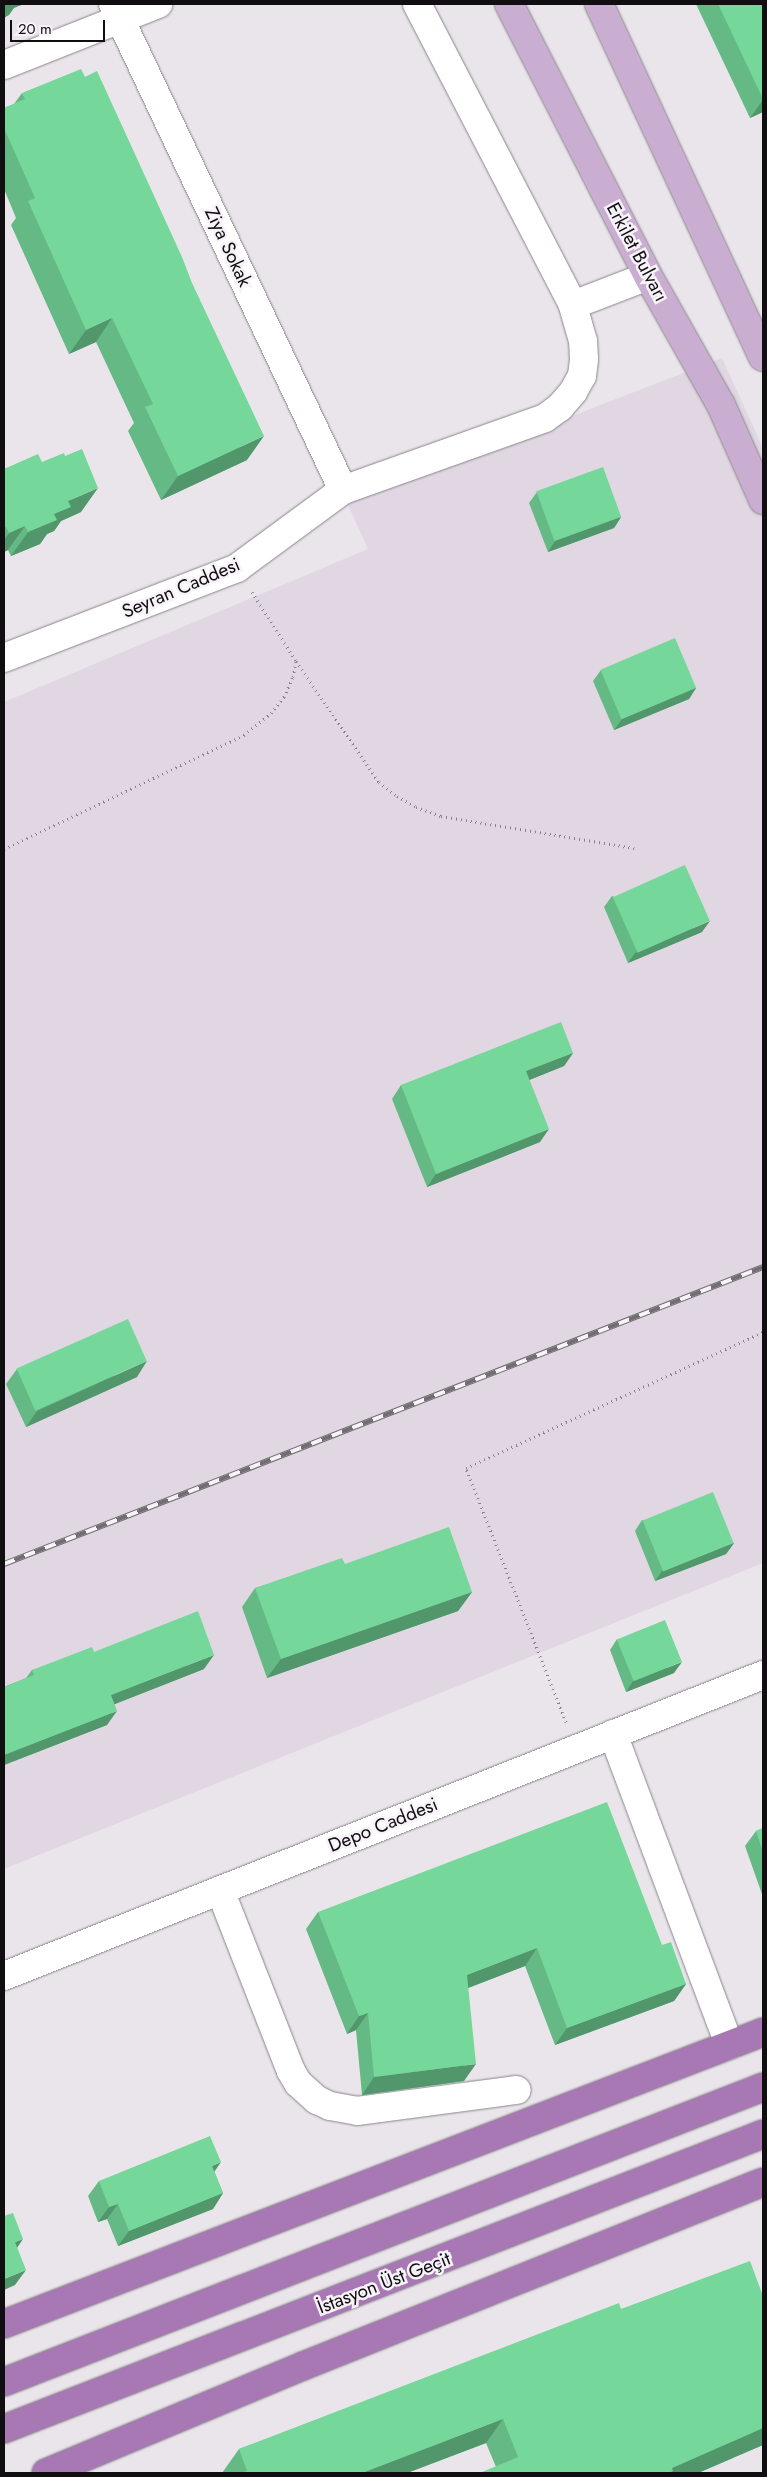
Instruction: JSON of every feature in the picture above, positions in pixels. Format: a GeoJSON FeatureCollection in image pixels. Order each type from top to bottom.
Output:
{"type":"FeatureCollection","features":[{"type":"Feature","properties":{"kind":"highway"},"geometry":{"type":"LineString","coordinates":[[4,2324],[763,2032]]}},
{"type":"Feature","properties":{"kind":"highway"},"geometry":{"type":"LineString","coordinates":[[4,2382],[763,2087]]}},
{"type":"Feature","properties":{"kind":"highway","name":"İstasyon Üst Geçit"},"geometry":{"type":"LineString","coordinates":[[4,2429],[763,2134]]}},
{"type":"Feature","properties":{"kind":"highway"},"geometry":{"type":"LineString","coordinates":[[46,2473],[320,2359],[763,2182]]}},
{"type":"Feature","properties":{"kind":"main road","name":"Erkilet Bulvarı"},"geometry":{"type":"LineString","coordinates":[[509,4],[648,276],[721,405],[763,500]]}},
{"type":"Feature","properties":{"kind":"main road"},"geometry":{"type":"LineString","coordinates":[[599,4],[760,346]]}},
{"type":"Feature","properties":{"kind":"street"},"geometry":{"type":"LineString","coordinates":[[4,65],[117,12],[158,4]]}},
{"type":"Feature","properties":{"kind":"street","name":"Seyran Caddesi"},"geometry":{"type":"LineString","coordinates":[[4,658],[236,568],[343,490],[545,418],[560,407],[573,392],[582,376],[584,358],[580,328],[573,305],[417,4]]}},
{"type":"Feature","properties":{"kind":"street","name":"Ziya Sokak"},"geometry":{"type":"LineString","coordinates":[[117,12],[343,490]]}},
{"type":"Feature","properties":{"kind":"street"},"geometry":{"type":"LineString","coordinates":[[573,305],[648,276]]}},
{"type":"Feature","properties":{"kind":"street","name":"Depo Caddesi"},"geometry":{"type":"LineString","coordinates":[[4,1976],[763,1675]]}},
{"type":"Feature","properties":{"kind":"street"},"geometry":{"type":"LineString","coordinates":[[613,1734],[729,2045]]}},
{"type":"Feature","properties":{"kind":"street"},"geometry":{"type":"LineString","coordinates":[[220,1890],[291,2071],[302,2088],[317,2100],[330,2106],[357,2111],[517,2090]]}},
{"type":"Feature","properties":{"kind":"path"},"geometry":{"type":"LineString","coordinates":[[236,568],[296,661],[379,782],[416,807],[441,816],[634,848]]}},
{"type":"Feature","properties":{"kind":"path"},"geometry":{"type":"LineString","coordinates":[[4,849],[244,735],[271,713],[284,696],[293,677],[296,661]]}},
{"type":"Feature","properties":{"kind":"path"},"geometry":{"type":"LineString","coordinates":[[577,1748],[466,1468],[763,1332]]}},
{"type":"Feature","properties":{"kind":"shaded area"},"geometry":{"type":"Polygon","coordinates":[[[722,358],[763,448],[763,1563],[4,1869],[4,702],[368,549],[347,503],[722,358]]]}},
{"type":"Feature","properties":{"kind":"building"},"geometry":{"type":"Polygon","coordinates":[[[718,4],[763,4],[763,99],[718,4]]]}},
{"type":"Feature","properties":{"kind":"building"},"geometry":{"type":"Polygon","coordinates":[[[81,69],[85,77],[97,71],[182,257],[192,283],[264,436],[178,476],[145,407],[153,404],[112,318],[86,330],[28,201],[35,198],[4,128],[4,108],[25,99],[22,93],[81,69]]]}},
{"type":"Feature","properties":{"kind":"building"},"geometry":{"type":"Polygon","coordinates":[[[82,449],[98,488],[68,501],[71,507],[54,514],[57,520],[28,532],[25,526],[9,533],[6,527],[4,528],[4,469],[38,454],[42,462],[64,453],[65,456],[82,449]]]}},
{"type":"Feature","properties":{"kind":"building"},"geometry":{"type":"Polygon","coordinates":[[[603,467],[621,517],[554,541],[536,491],[603,467]]]}},
{"type":"Feature","properties":{"kind":"building"},"geometry":{"type":"Polygon","coordinates":[[[675,638],[696,688],[622,719],[600,670],[675,638]]]}},
{"type":"Feature","properties":{"kind":"building"},"geometry":{"type":"Polygon","coordinates":[[[685,865],[710,921],[638,953],[613,897],[685,865]]]}},
{"type":"Feature","properties":{"kind":"building"},"geometry":{"type":"Polygon","coordinates":[[[561,1022],[573,1053],[526,1071],[549,1129],[436,1174],[401,1085],[561,1022]]]}},
{"type":"Feature","properties":{"kind":"building"},"geometry":{"type":"Polygon","coordinates":[[[128,1319],[147,1361],[35,1411],[17,1369],[128,1319]]]}},
{"type":"Feature","properties":{"kind":"building"},"geometry":{"type":"Polygon","coordinates":[[[713,1492],[734,1543],[663,1571],[643,1520],[713,1492]]]}},
{"type":"Feature","properties":{"kind":"building"},"geometry":{"type":"Polygon","coordinates":[[[449,1527],[472,1592],[281,1659],[255,1588],[342,1558],[345,1564],[449,1527]]]}},
{"type":"Feature","properties":{"kind":"building"},"geometry":{"type":"Polygon","coordinates":[[[198,1611],[214,1655],[111,1695],[117,1711],[4,1755],[4,1687],[34,1675],[32,1670],[92,1647],[94,1652],[198,1611]]]}},
{"type":"Feature","properties":{"kind":"building"},"geometry":{"type":"Polygon","coordinates":[[[665,1620],[682,1662],[634,1681],[617,1639],[665,1620]]]}},
{"type":"Feature","properties":{"kind":"building"},"geometry":{"type":"Polygon","coordinates":[[[607,1802],[662,1945],[671,1942],[686,1984],[567,2028],[537,1948],[467,1975],[476,2064],[374,2077],[368,2013],[359,2016],[318,1912],[607,1802]]]}},
{"type":"Feature","properties":{"kind":"building"},"geometry":{"type":"Polygon","coordinates":[[[763,1828],[763,1852],[756,1831],[763,1828]]]}},
{"type":"Feature","properties":{"kind":"building"},"geometry":{"type":"Polygon","coordinates":[[[210,2136],[221,2162],[212,2166],[223,2193],[129,2231],[118,2204],[109,2207],[99,2181],[210,2136]]]}},
{"type":"Feature","properties":{"kind":"building"},"geometry":{"type":"Polygon","coordinates":[[[13,2213],[23,2239],[15,2242],[26,2270],[4,2279],[4,2216],[13,2213]]]}},
{"type":"Feature","properties":{"kind":"building"},"geometry":{"type":"Polygon","coordinates":[[[750,2261],[763,2296],[763,2428],[672,2468],[673,2471],[669,2473],[480,2473],[518,2457],[503,2419],[362,2473],[241,2473],[247,2471],[239,2449],[619,2303],[621,2309],[750,2261]]]}},
{"type":"Feature","properties":{"kind":"railway"},"geometry":{"type":"LineString","coordinates":[[4,1564],[763,1267]]}}]}
